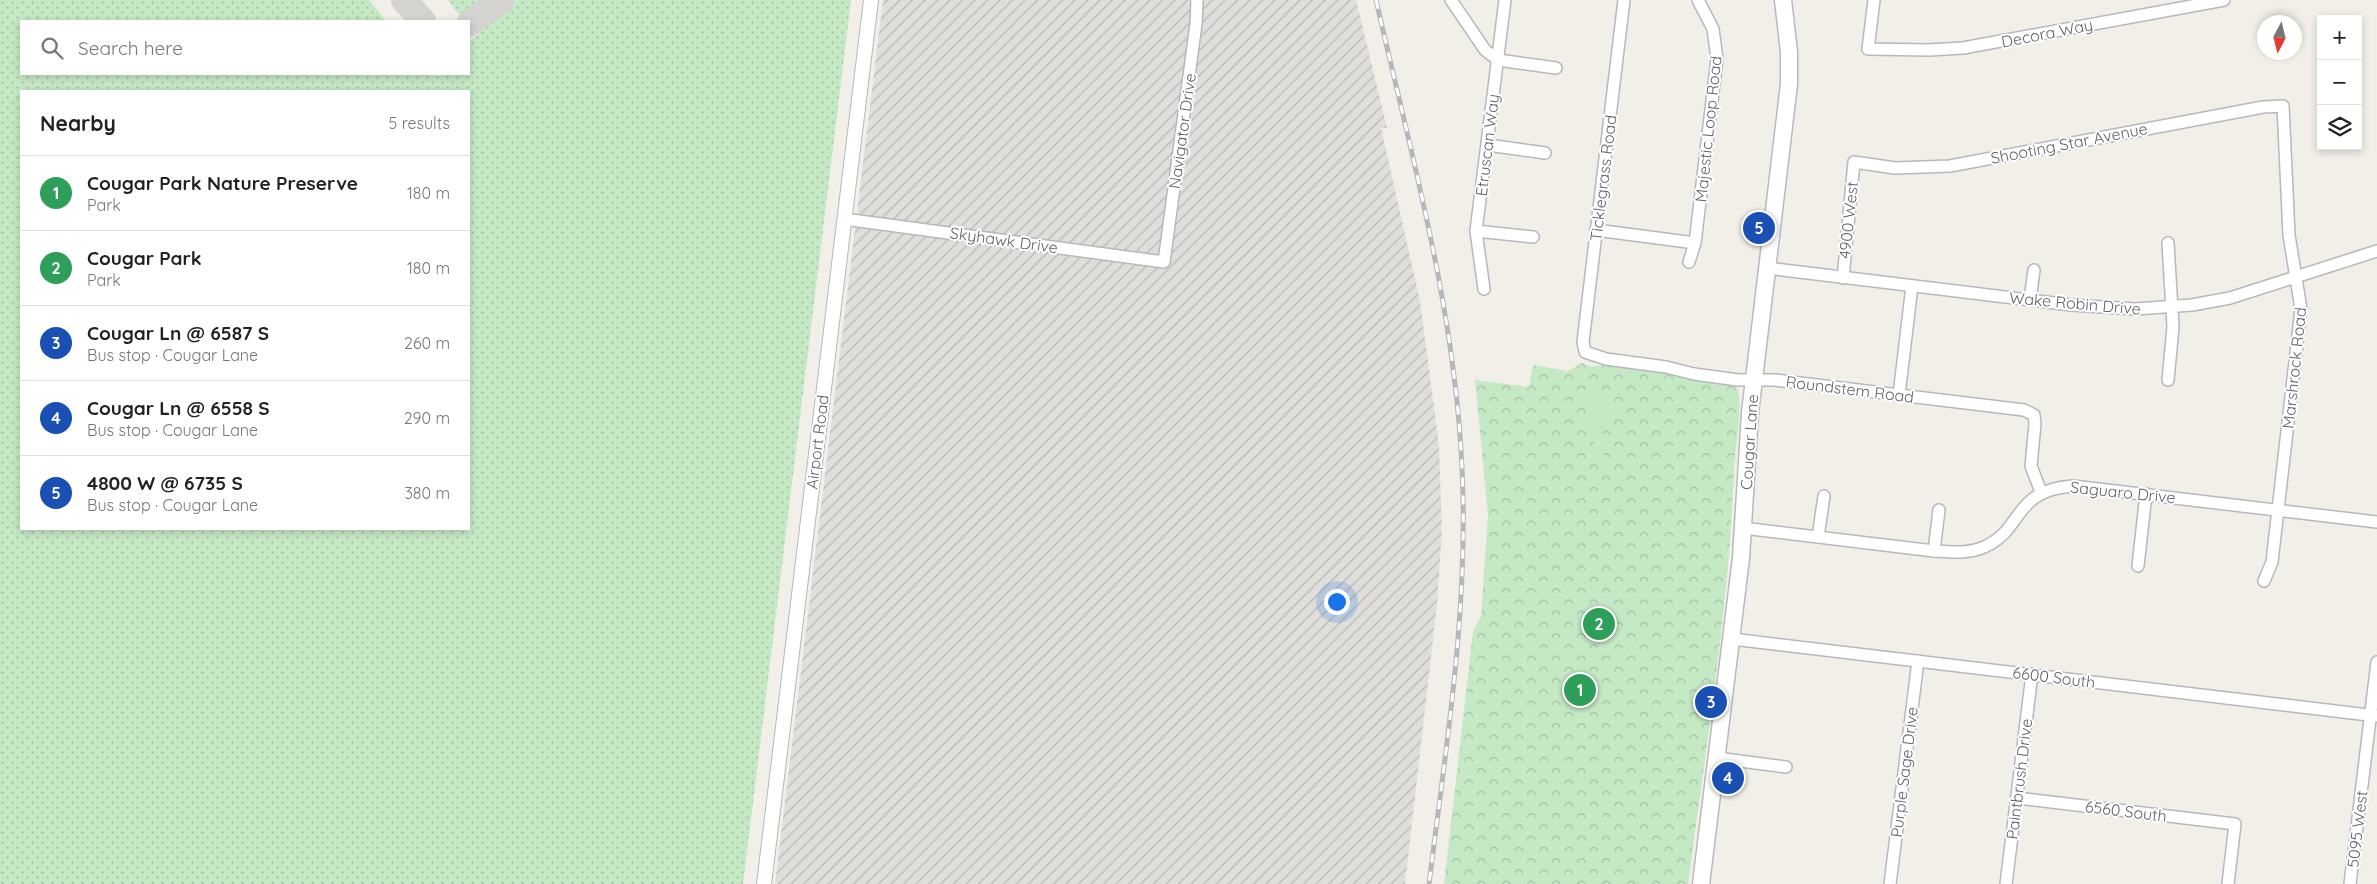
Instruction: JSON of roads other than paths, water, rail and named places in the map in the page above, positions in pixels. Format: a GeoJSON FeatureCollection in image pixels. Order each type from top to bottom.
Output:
{"type":"FeatureCollection","features":[{"type":"Feature","properties":{"kind":"main road","name":"Cougar Lane"},"geometry":{"type":"LineString","coordinates":[[1701,884],[1744,528],[1747,445],[1788,84],[1789,52],[1783,0]]}},
{"type":"Feature","properties":{"kind":"street","name":"Airport Road"},"geometry":{"type":"LineString","coordinates":[[764,884],[871,0]]}},
{"type":"Feature","properties":{"kind":"street","name":"Navigator Drive"},"geometry":{"type":"LineString","coordinates":[[1164,262],[1196,24],[1196,0]]}},
{"type":"Feature","properties":{"kind":"street"},"geometry":{"type":"LineString","coordinates":[[1451,0],[1485,50],[1498,60],[1556,68]]}},
{"type":"Feature","properties":{"kind":"street","name":"Etruscan Way"},"geometry":{"type":"LineString","coordinates":[[1484,289],[1476,230],[1505,0]]}},
{"type":"Feature","properties":{"kind":"street","name":"Ticklegrass Road"},"geometry":{"type":"LineString","coordinates":[[1587,354],[1583,342],[1624,0]]}},
{"type":"Feature","properties":{"kind":"street","name":"Majestic Loop Road"},"geometry":{"type":"LineString","coordinates":[[1689,262],[1695,243],[1717,59],[1713,29],[1698,0]]}},
{"type":"Feature","properties":{"kind":"street","name":"Decora Way"},"geometry":{"type":"LineString","coordinates":[[1874,0],[1868,49],[1919,50],[1963,48],[2224,0]]}},
{"type":"Feature","properties":{"kind":"street","name":"Shooting Star Avenue"},"geometry":{"type":"LineString","coordinates":[[1854,162],[1895,168],[1950,166],[2263,107],[2283,106]]}},
{"type":"Feature","properties":{"kind":"street","name":"Marshrock Road"},"geometry":{"type":"LineString","coordinates":[[2264,581],[2272,562],[2300,323],[2301,295],[2289,235],[2283,106]]}},
{"type":"Feature","properties":{"kind":"street"},"geometry":{"type":"LineString","coordinates":[[1488,145],[1544,152]]}},
{"type":"Feature","properties":{"kind":"street","name":"4900 West"},"geometry":{"type":"LineString","coordinates":[[1843,278],[1854,162]]}},
{"type":"Feature","properties":{"kind":"street","name":"Skyhawk Drive"},"geometry":{"type":"LineString","coordinates":[[844,219],[1164,262]]}},
{"type":"Feature","properties":{"kind":"street"},"geometry":{"type":"LineString","coordinates":[[1476,230],[1533,237]]}},
{"type":"Feature","properties":{"kind":"street"},"geometry":{"type":"LineString","coordinates":[[1596,230],[1695,243]]}},
{"type":"Feature","properties":{"kind":"street"},"geometry":{"type":"LineString","coordinates":[[2168,243],[2173,327],[2168,380]]}},
{"type":"Feature","properties":{"kind":"street","name":"Wake Robin Drive"},"geometry":{"type":"LineString","coordinates":[[1767,268],[2115,309],[2172,307],[2230,298],[2377,251]]}},
{"type":"Feature","properties":{"kind":"street"},"geometry":{"type":"LineString","coordinates":[[2030,300],[2034,270]]}},
{"type":"Feature","properties":{"kind":"street"},"geometry":{"type":"LineString","coordinates":[[1899,395],[1912,286]]}},
{"type":"Feature","properties":{"kind":"street","name":"Roundstem Road"},"geometry":{"type":"LineString","coordinates":[[1587,354],[1606,359],[1666,367],[1694,374],[1754,380],[1776,380],[2013,408],[2034,415],[2032,466],[2041,492]]}},
{"type":"Feature","properties":{"kind":"street","name":"Saguaro Drive"},"geometry":{"type":"LineString","coordinates":[[1744,528],[1958,553],[1985,547],[1999,538],[2018,512],[2041,492],[2056,487],[2073,486],[2377,522]]}},
{"type":"Feature","properties":{"kind":"street"},"geometry":{"type":"LineString","coordinates":[[2138,566],[2146,494]]}},
{"type":"Feature","properties":{"kind":"street"},"geometry":{"type":"LineString","coordinates":[[1818,537],[1824,496]]}},
{"type":"Feature","properties":{"kind":"street"},"geometry":{"type":"LineString","coordinates":[[1934,551],[1939,510]]}},
{"type":"Feature","properties":{"kind":"street","name":"6600 South"},"geometry":{"type":"LineString","coordinates":[[1732,638],[2374,715]]}},
{"type":"Feature","properties":{"kind":"street","name":"Purple Sage Drive"},"geometry":{"type":"LineString","coordinates":[[1890,884],[1918,661]]}},
{"type":"Feature","properties":{"kind":"street","name":"5095 West"},"geometry":{"type":"LineString","coordinates":[[2350,884],[2374,715],[2377,662]]}},
{"type":"Feature","properties":{"kind":"street","name":"Paintbrush Drive"},"geometry":{"type":"LineString","coordinates":[[2006,884],[2032,674]]}},
{"type":"Feature","properties":{"kind":"street"},"geometry":{"type":"LineString","coordinates":[[1717,758],[1786,767]]}},
{"type":"Feature","properties":{"kind":"street","name":"6560 South"},"geometry":{"type":"LineString","coordinates":[[2017,798],[2235,824],[2228,884]]}},
{"type":"Feature","properties":{"kind":"railway"},"geometry":{"type":"LineString","coordinates":[[1376,0],[1430,232],[1441,291],[1451,349],[1462,468],[1462,573],[1455,677],[1429,884]]}},
{"type":"Feature","properties":{"kind":"place","name":"4800 W @ 6735 S"},"geometry":{"type":"Point","coordinates":[1759,228]}},
{"type":"Feature","properties":{"kind":"place","name":"Cougar Park"},"geometry":{"type":"Point","coordinates":[1599,624]}},
{"type":"Feature","properties":{"kind":"place","name":"Cougar Park Nature Preserve"},"geometry":{"type":"Point","coordinates":[1580,690]}},
{"type":"Feature","properties":{"kind":"place","name":"Cougar Ln @ 6587 S"},"geometry":{"type":"Point","coordinates":[1711,702]}},
{"type":"Feature","properties":{"kind":"place","name":"Cougar Ln @ 6558 S"},"geometry":{"type":"Point","coordinates":[1728,778]}}]}
